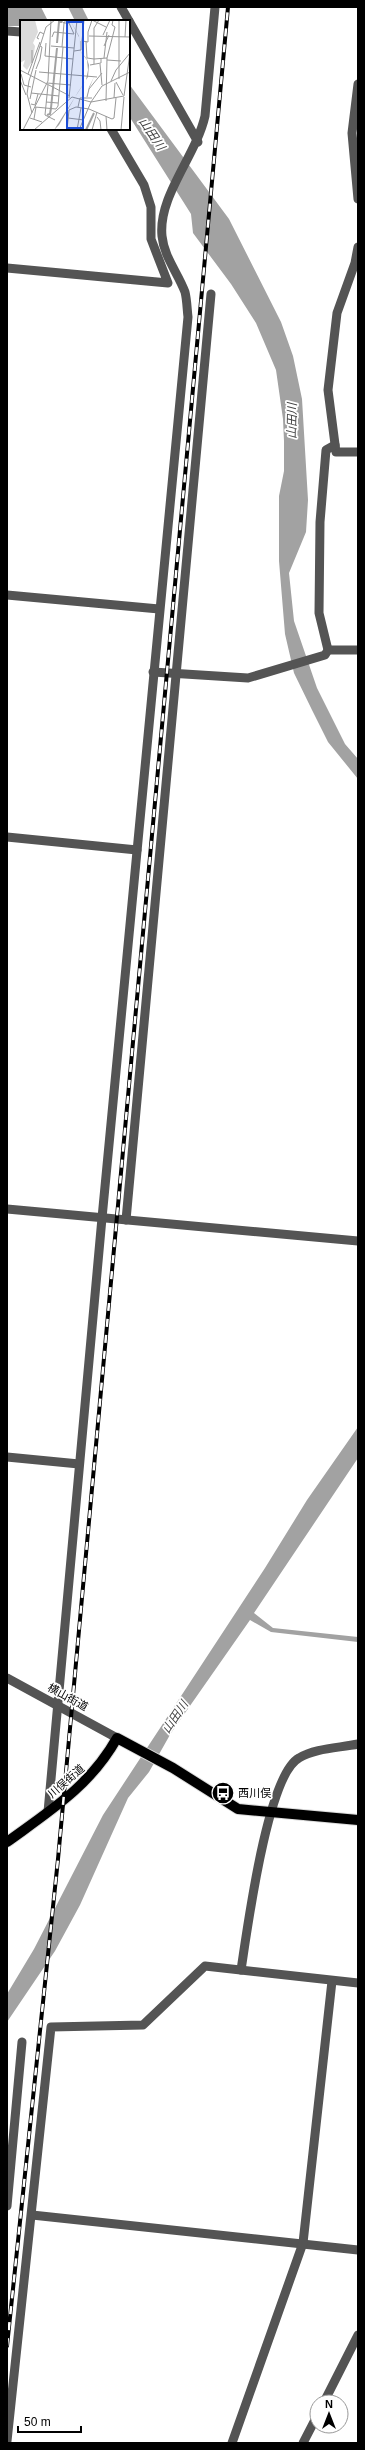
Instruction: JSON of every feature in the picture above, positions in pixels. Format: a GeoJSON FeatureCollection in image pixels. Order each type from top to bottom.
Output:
{"type":"FeatureCollection","features":[{"type":"Feature","properties":{"kind":"main road"},"geometry":{"type":"LineString","coordinates":[[117,1738],[168,1765],[238,1809],[358,1820]]}},
{"type":"Feature","properties":{"kind":"main road","name":"川俣街道"},"geometry":{"type":"LineString","coordinates":[[7,1842],[85,1783],[106,1757],[117,1738]]}},
{"type":"Feature","properties":{"kind":"street"},"geometry":{"type":"LineString","coordinates":[[121,7],[128,20]]}},
{"type":"Feature","properties":{"kind":"street"},"geometry":{"type":"LineString","coordinates":[[48,1812],[153,672],[188,317],[185,293],[166,254],[162,237],[162,223],[167,201],[196,145],[205,116],[215,7]]}},
{"type":"Feature","properties":{"kind":"street"},"geometry":{"type":"LineString","coordinates":[[130,23],[196,145]]}},
{"type":"Feature","properties":{"kind":"street"},"geometry":{"type":"LineString","coordinates":[[7,31],[20,32]]}},
{"type":"Feature","properties":{"kind":"street"},"geometry":{"type":"LineString","coordinates":[[358,84],[352,133],[358,199]]}},
{"type":"Feature","properties":{"kind":"street"},"geometry":{"type":"LineString","coordinates":[[7,268],[168,283],[151,239],[151,207],[144,185],[112,130]]}},
{"type":"Feature","properties":{"kind":"street"},"geometry":{"type":"LineString","coordinates":[[358,246],[355,263],[337,313],[328,390],[336,452],[358,452]]}},
{"type":"Feature","properties":{"kind":"street"},"geometry":{"type":"LineString","coordinates":[[126,1220],[211,294]]}},
{"type":"Feature","properties":{"kind":"street"},"geometry":{"type":"LineString","coordinates":[[327,652],[319,613],[320,522],[326,450],[335,445]]}},
{"type":"Feature","properties":{"kind":"street"},"geometry":{"type":"LineString","coordinates":[[7,595],[159,609]]}},
{"type":"Feature","properties":{"kind":"street"},"geometry":{"type":"LineString","coordinates":[[153,672],[248,678],[327,652],[358,650]]}},
{"type":"Feature","properties":{"kind":"street"},"geometry":{"type":"LineString","coordinates":[[7,837],[137,850]]}},
{"type":"Feature","properties":{"kind":"street"},"geometry":{"type":"LineString","coordinates":[[7,1210],[358,1241]]}},
{"type":"Feature","properties":{"kind":"street"},"geometry":{"type":"LineString","coordinates":[[7,1457],[79,1464]]}},
{"type":"Feature","properties":{"kind":"street","name":"横山街道"},"geometry":{"type":"LineString","coordinates":[[7,1678],[58,1704],[117,1738]]}},
{"type":"Feature","properties":{"kind":"street"},"geometry":{"type":"LineString","coordinates":[[241,1970],[257,1873],[270,1812],[290,1766],[297,1758],[310,1753],[358,1744]]}},
{"type":"Feature","properties":{"kind":"street"},"geometry":{"type":"LineString","coordinates":[[7,2441],[51,2027],[143,2025],[205,1966],[358,1983]]}},
{"type":"Feature","properties":{"kind":"street"},"geometry":{"type":"LineString","coordinates":[[232,2443],[303,2243],[332,1980]]}},
{"type":"Feature","properties":{"kind":"street"},"geometry":{"type":"LineString","coordinates":[[7,2206],[22,2042]]}},
{"type":"Feature","properties":{"kind":"street"},"geometry":{"type":"LineString","coordinates":[[32,2216],[303,2243],[358,2250]]}},
{"type":"Feature","properties":{"kind":"street"},"geometry":{"type":"LineString","coordinates":[[328,2394],[358,2335]]}},
{"type":"Feature","properties":{"kind":"street"},"geometry":{"type":"LineString","coordinates":[[303,2443],[309,2431]]}},
{"type":"Feature","properties":{"kind":"water"},"geometry":{"type":"Polygon","coordinates":[[[7,7],[41,7],[48,20],[20,20],[20,26],[7,26],[7,7]]]}},
{"type":"Feature","properties":{"kind":"water"},"geometry":{"type":"Polygon","coordinates":[[[68,7],[82,7],[88,20],[74,20],[68,7]]]}},
{"type":"Feature","properties":{"kind":"water","name":"山田川"},"geometry":{"type":"Polygon","coordinates":[[[130,85],[229,219],[281,322],[293,356],[302,399],[308,500],[306,532],[289,573],[294,621],[317,688],[345,744],[358,759],[358,779],[328,742],[294,673],[285,634],[279,561],[279,496],[284,471],[284,441],[283,419],[276,370],[256,323],[231,284],[193,233],[191,214],[130,118],[130,85]]]}},
{"type":"Feature","properties":{"kind":"water","name":"山田川"},"geometry":{"type":"Polygon","coordinates":[[[358,1427],[358,1458],[254,1613],[273,1628],[358,1637],[358,1642],[271,1632],[250,1620],[171,1733],[149,1772],[128,1798],[80,1905],[55,1951],[7,2022],[7,1994],[34,1949],[103,1815],[265,1568],[307,1500],[358,1427]]]}},
{"type":"Feature","properties":{"kind":"railway"},"geometry":{"type":"LineString","coordinates":[[7,2346],[58,1859],[228,7]]}},
{"type":"Feature","properties":{"kind":"place","name":"西川俣"},"geometry":{"type":"Point","coordinates":[223,1793]}}]}
